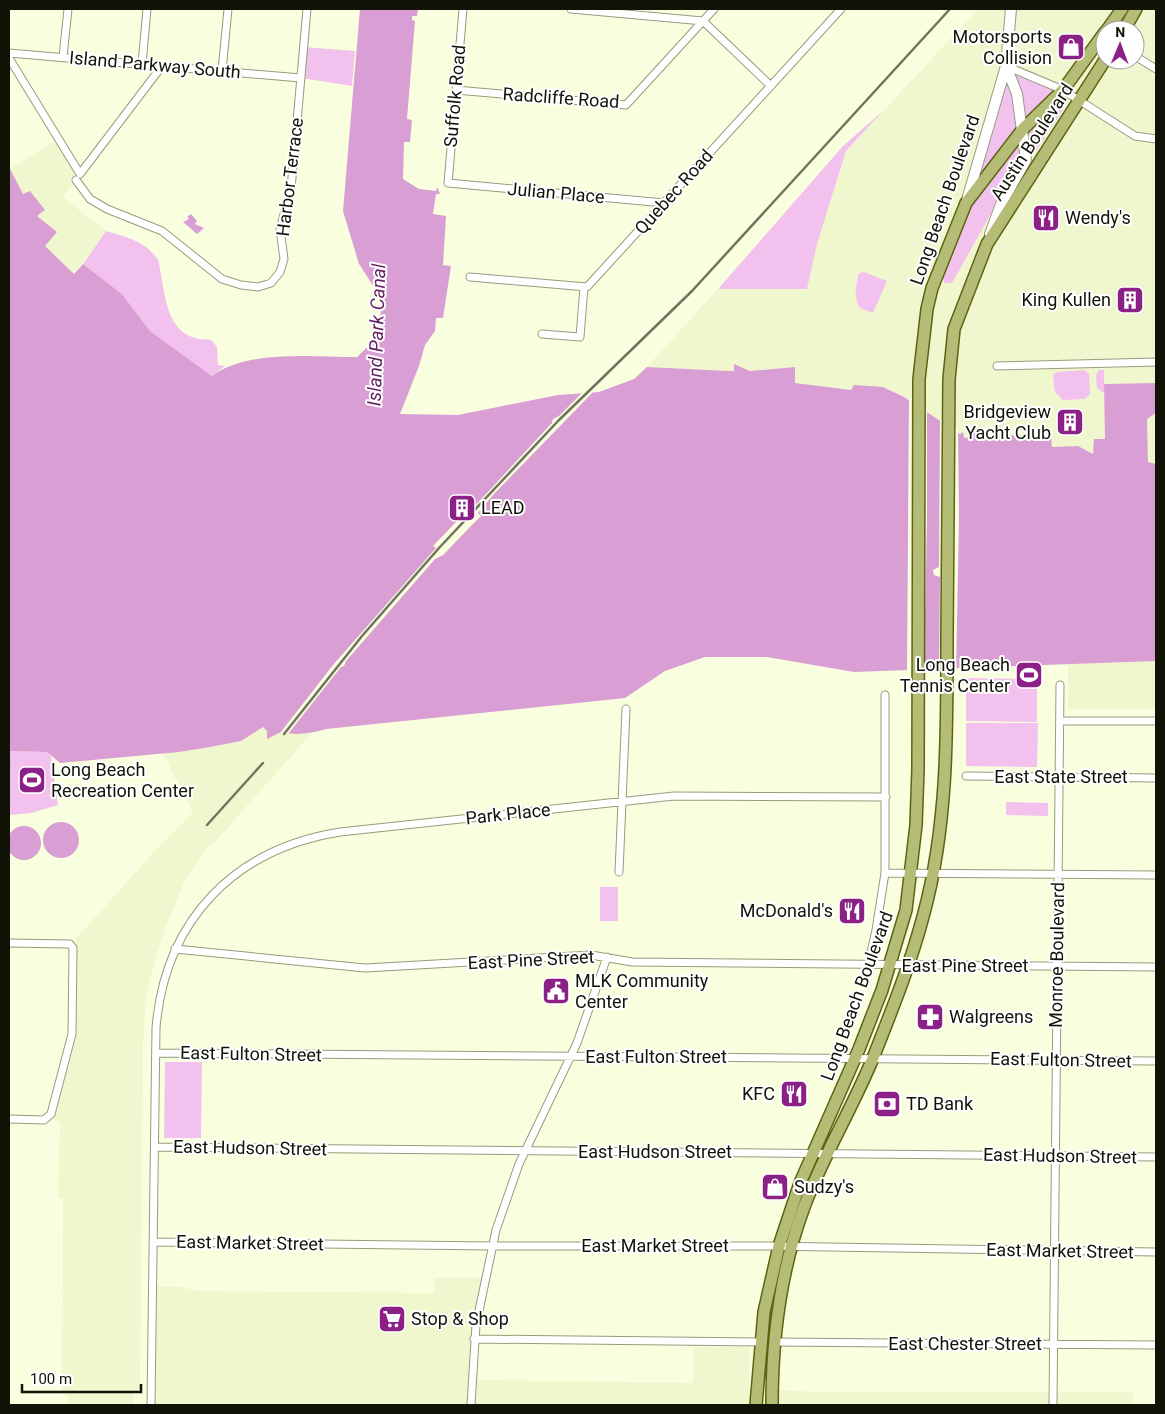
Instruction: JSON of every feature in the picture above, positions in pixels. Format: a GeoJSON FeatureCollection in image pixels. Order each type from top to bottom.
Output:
{"type":"FeatureCollection","features":[{"type":"Feature","properties":{"kind":"main road"},"geometry":{"type":"LineString","coordinates":[[1006,66],[1011,9]]}},
{"type":"Feature","properties":{"kind":"main road","name":"Austin Boulevard"},"geometry":{"type":"LineString","coordinates":[[1114,20],[1122,9]]}},
{"type":"Feature","properties":{"kind":"main road"},"geometry":{"type":"LineString","coordinates":[[1130,20],[1136,9]]}},
{"type":"Feature","properties":{"kind":"main road","name":"Austin Boulevard"},"geometry":{"type":"LineString","coordinates":[[966,203],[1023,130],[1064,90],[1095,46]]}},
{"type":"Feature","properties":{"kind":"main road","name":"Long Beach Boulevard"},"geometry":{"type":"LineString","coordinates":[[772,1405],[774,1342],[792,1246],[803,1210],[826,1153],[872,1058],[908,965],[933,874],[943,792],[947,685],[949,379],[954,329],[1001,204],[1024,166],[1026,154],[1023,130],[1015,86],[1006,66]]}},
{"type":"Feature","properties":{"kind":"main road","name":"Long Beach Boulevard"},"geometry":{"type":"LineString","coordinates":[[756,1405],[760,1342],[770,1278],[778,1246],[800,1183],[856,1058],[906,910],[912,874],[916,825],[919,379],[922,342],[932,288],[966,203],[1006,66]]}},
{"type":"Feature","properties":{"kind":"main road","name":"Austin Boulevard"},"geometry":{"type":"LineString","coordinates":[[987,244],[1027,179],[1100,70]]}},
{"type":"Feature","properties":{"kind":"street"},"geometry":{"type":"LineString","coordinates":[[63,58],[68,9]]}},
{"type":"Feature","properties":{"kind":"street"},"geometry":{"type":"LineString","coordinates":[[142,64],[147,9]]}},
{"type":"Feature","properties":{"kind":"street"},"geometry":{"type":"LineString","coordinates":[[222,71],[228,9]]}},
{"type":"Feature","properties":{"kind":"street","name":"Harbor Terrace"},"geometry":{"type":"LineString","coordinates":[[9,58],[90,199],[107,209],[162,231],[222,279],[241,285],[258,287],[271,283],[280,272],[284,259],[280,229],[291,189],[307,9]]}},
{"type":"Feature","properties":{"kind":"street","name":"Suffolk Road"},"geometry":{"type":"LineString","coordinates":[[448,183],[463,9]]}},
{"type":"Feature","properties":{"kind":"street"},"geometry":{"type":"LineString","coordinates":[[571,9],[704,20],[771,86]]}},
{"type":"Feature","properties":{"kind":"street","name":"Radcliffe Road"},"geometry":{"type":"LineString","coordinates":[[456,90],[626,105],[714,9]]}},
{"type":"Feature","properties":{"kind":"street","name":"Quebec Road"},"geometry":{"type":"LineString","coordinates":[[584,287],[587,287],[841,9]]}},
{"type":"Feature","properties":{"kind":"street","name":"Island Parkway South"},"geometry":{"type":"LineString","coordinates":[[9,53],[301,78]]}},
{"type":"Feature","properties":{"kind":"street"},"geometry":{"type":"LineString","coordinates":[[1145,63],[1156,70]]}},
{"type":"Feature","properties":{"kind":"street"},"geometry":{"type":"LineString","coordinates":[[78,177],[162,66]]}},
{"type":"Feature","properties":{"kind":"street"},"geometry":{"type":"LineString","coordinates":[[1006,66],[1064,90],[1135,136],[1156,139]]}},
{"type":"Feature","properties":{"kind":"street","name":"Julian Place"},"geometry":{"type":"LineString","coordinates":[[448,183],[664,203]]}},
{"type":"Feature","properties":{"kind":"street"},"geometry":{"type":"LineString","coordinates":[[470,277],[584,287],[580,337],[542,334]]}},
{"type":"Feature","properties":{"kind":"street"},"geometry":{"type":"LineString","coordinates":[[997,366],[1156,362]]}},
{"type":"Feature","properties":{"kind":"street","name":"Monroe Boulevard"},"geometry":{"type":"LineString","coordinates":[[1053,1405],[1060,685]]}},
{"type":"Feature","properties":{"kind":"street","name":"Long Beach Boulevard"},"geometry":{"type":"LineString","coordinates":[[868,966],[876,930],[884,873],[886,797],[885,695]]}},
{"type":"Feature","properties":{"kind":"street"},"geometry":{"type":"LineString","coordinates":[[619,872],[626,709]]}},
{"type":"Feature","properties":{"kind":"street"},"geometry":{"type":"LineString","coordinates":[[1060,720],[1156,721]]}},
{"type":"Feature","properties":{"kind":"street","name":"East State Street"},"geometry":{"type":"LineString","coordinates":[[966,776],[1156,778]]}},
{"type":"Feature","properties":{"kind":"street","name":"Park Place"},"geometry":{"type":"LineString","coordinates":[[151,1405],[156,1053],[159,996],[176,949],[188,926],[230,879],[260,858],[307,838],[348,831],[674,796],[886,797]]}},
{"type":"Feature","properties":{"kind":"street"},"geometry":{"type":"LineString","coordinates":[[884,873],[1156,875]]}},
{"type":"Feature","properties":{"kind":"street"},"geometry":{"type":"LineString","coordinates":[[9,943],[71,944],[73,947],[73,966],[72,1034],[50,1116],[44,1120],[9,1119]]}},
{"type":"Feature","properties":{"kind":"street","name":"East Pine Street"},"geometry":{"type":"LineString","coordinates":[[176,949],[368,968],[591,955],[632,962],[868,966],[1156,967]]}},
{"type":"Feature","properties":{"kind":"street"},"geometry":{"type":"LineString","coordinates":[[471,1405],[474,1339],[493,1246],[506,1200],[525,1152],[570,1058],[590,1009],[607,957]]}},
{"type":"Feature","properties":{"kind":"street","name":"East Fulton Street"},"geometry":{"type":"LineString","coordinates":[[156,1053],[570,1058],[872,1058],[1156,1061]]}},
{"type":"Feature","properties":{"kind":"street","name":"East Hudson Street"},"geometry":{"type":"LineString","coordinates":[[155,1147],[1156,1157]]}},
{"type":"Feature","properties":{"kind":"street","name":"East Market Street"},"geometry":{"type":"LineString","coordinates":[[153,1242],[493,1246],[792,1246],[1156,1252]]}},
{"type":"Feature","properties":{"kind":"street"},"geometry":{"type":"LineString","coordinates":[[474,1339],[760,1342]]}},
{"type":"Feature","properties":{"kind":"street","name":"East Chester Street"},"geometry":{"type":"LineString","coordinates":[[774,1342],[1156,1345]]}},
{"type":"Feature","properties":{"kind":"shaded area"},"geometry":{"type":"Polygon","coordinates":[[[360,9],[418,9],[417,16],[412,16],[412,20],[415,21],[407,119],[412,120],[410,142],[404,142],[403,179],[419,189],[436,191],[437,187],[440,194],[436,194],[433,214],[446,216],[443,265],[451,266],[443,318],[436,318],[435,331],[425,345],[419,366],[400,414],[458,415],[558,395],[599,392],[634,379],[647,367],[734,371],[734,364],[750,371],[795,367],[795,383],[851,390],[854,385],[883,387],[904,397],[960,434],[963,432],[964,438],[973,437],[972,428],[986,435],[1051,436],[1052,447],[1078,446],[1093,454],[1094,439],[1105,439],[1104,384],[1156,383],[1156,413],[1147,419],[1148,462],[1156,464],[1156,661],[854,672],[767,657],[705,657],[665,671],[625,698],[326,729],[304,734],[281,732],[267,739],[267,731],[263,727],[241,741],[210,747],[179,752],[60,763],[47,752],[9,751],[9,167],[23,194],[30,191],[45,210],[37,216],[57,232],[45,246],[74,274],[83,264],[122,294],[150,331],[212,376],[227,367],[263,358],[282,356],[357,357],[380,335],[381,298],[359,264],[343,211],[360,9]]]}},
{"type":"Feature","properties":{"kind":"shaded area"},"geometry":{"type":"Polygon","coordinates":[[[978,9],[1156,9],[1156,67],[1151,75],[1156,77],[1156,383],[1104,384],[1105,439],[1093,455],[1078,446],[1052,447],[1051,436],[986,435],[973,429],[973,438],[964,438],[904,397],[883,387],[851,390],[794,383],[795,367],[750,371],[734,365],[734,371],[728,371],[647,367],[718,289],[807,289],[817,244],[846,151],[978,9]]]}},
{"type":"Feature","properties":{"kind":"shaded area"},"geometry":{"type":"Polygon","coordinates":[[[304,47],[355,51],[352,86],[301,78],[304,47]]]}},
{"type":"Feature","properties":{"kind":"shaded area"},"geometry":{"type":"Polygon","coordinates":[[[1010,70],[1060,91],[1024,126],[1010,70]]]}},
{"type":"Feature","properties":{"kind":"shaded area"},"geometry":{"type":"Polygon","coordinates":[[[1006,72],[1011,82],[1019,128],[970,193],[1006,72]]]}},
{"type":"Feature","properties":{"kind":"shaded area"},"geometry":{"type":"Polygon","coordinates":[[[1061,100],[1065,102],[1064,108],[1033,156],[1028,154],[1027,136],[1056,102],[1061,100]]]}},
{"type":"Feature","properties":{"kind":"shaded area"},"geometry":{"type":"Polygon","coordinates":[[[883,111],[846,151],[817,244],[807,289],[718,289],[843,146],[883,111]]]}},
{"type":"Feature","properties":{"kind":"shaded area"},"geometry":{"type":"Polygon","coordinates":[[[58,139],[80,174],[63,197],[106,231],[74,274],[45,246],[37,216],[45,210],[23,195],[10,169],[58,139]]]}},
{"type":"Feature","properties":{"kind":"shaded area"},"geometry":{"type":"Polygon","coordinates":[[[1019,145],[1021,160],[952,283],[944,283],[943,277],[973,202],[983,185],[1019,145]]]}},
{"type":"Feature","properties":{"kind":"shaded area"},"geometry":{"type":"Polygon","coordinates":[[[191,214],[197,221],[195,224],[204,228],[197,234],[183,222],[189,219],[187,217],[191,214]]]}},
{"type":"Feature","properties":{"kind":"shaded area"},"geometry":{"type":"Polygon","coordinates":[[[106,231],[121,235],[148,248],[158,260],[167,305],[177,326],[195,338],[211,340],[217,347],[218,365],[225,366],[212,376],[150,331],[122,294],[83,264],[106,231]]]}},
{"type":"Feature","properties":{"kind":"shaded area"},"geometry":{"type":"Polygon","coordinates":[[[864,272],[887,281],[873,313],[860,308],[856,300],[856,286],[859,273],[864,272]]]}},
{"type":"Feature","properties":{"kind":"shaded area"},"geometry":{"type":"Polygon","coordinates":[[[1085,370],[1089,374],[1090,394],[1085,399],[1063,400],[1055,392],[1053,375],[1057,372],[1085,370]]]}},
{"type":"Feature","properties":{"kind":"shaded area"},"geometry":{"type":"Polygon","coordinates":[[[1099,370],[1104,370],[1104,393],[1097,388],[1096,375],[1099,370]]]}},
{"type":"Feature","properties":{"kind":"shaded area"},"geometry":{"type":"Polygon","coordinates":[[[1156,413],[1156,464],[1148,462],[1147,419],[1156,413]]]}},
{"type":"Feature","properties":{"kind":"shaded area"},"geometry":{"type":"Polygon","coordinates":[[[1156,661],[1156,709],[1068,709],[1068,664],[1156,661]]]}},
{"type":"Feature","properties":{"kind":"shaded area"},"geometry":{"type":"Polygon","coordinates":[[[966,678],[1037,679],[1037,722],[966,721],[966,678]]]}},
{"type":"Feature","properties":{"kind":"shaded area"},"geometry":{"type":"Polygon","coordinates":[[[966,723],[1038,723],[1037,767],[966,766],[966,723]]]}},
{"type":"Feature","properties":{"kind":"shaded area"},"geometry":{"type":"Polygon","coordinates":[[[263,727],[267,731],[267,738],[281,732],[289,734],[312,733],[214,843],[212,842],[186,878],[165,929],[152,970],[146,999],[143,1045],[140,1390],[134,1390],[133,1405],[69,1405],[69,1398],[62,1392],[63,1199],[58,1198],[60,1122],[54,1120],[75,1042],[76,939],[140,867],[193,812],[162,752],[179,752],[241,741],[263,727]]]}},
{"type":"Feature","properties":{"kind":"shaded area","name":"Long Beach Recreation Center"},"geometry":{"type":"Polygon","coordinates":[[[9,751],[47,752],[51,756],[58,805],[31,813],[9,815],[9,751]]]}},
{"type":"Feature","properties":{"kind":"shaded area"},"geometry":{"type":"Polygon","coordinates":[[[1006,802],[1048,803],[1048,816],[1006,815],[1006,802]]]}},
{"type":"Feature","properties":{"kind":"shaded area"},"geometry":{"type":"Polygon","coordinates":[[[61,822],[68,823],[74,827],[78,833],[78,847],[74,853],[68,857],[61,858],[54,857],[48,853],[44,847],[43,840],[44,833],[48,827],[54,823],[61,822]]]}},
{"type":"Feature","properties":{"kind":"shaded area"},"geometry":{"type":"Polygon","coordinates":[[[24,826],[31,827],[36,831],[40,836],[40,850],[36,855],[31,859],[24,860],[17,859],[12,855],[8,850],[7,843],[8,836],[12,831],[17,827],[24,826]]]}},
{"type":"Feature","properties":{"kind":"shaded area"},"geometry":{"type":"Polygon","coordinates":[[[600,887],[618,887],[618,921],[600,921],[600,887]]]}},
{"type":"Feature","properties":{"kind":"shaded area"},"geometry":{"type":"Polygon","coordinates":[[[165,1062],[202,1062],[201,1138],[164,1138],[165,1062]]]}},
{"type":"Feature","properties":{"kind":"shaded area"},"geometry":{"type":"Polygon","coordinates":[[[434,1278],[485,1278],[476,1322],[475,1380],[693,1383],[694,1347],[750,1347],[749,1389],[823,1392],[1133,1392],[1133,1405],[151,1405],[153,1286],[181,1287],[199,1291],[434,1293],[434,1278]]]}},
{"type":"Feature","properties":{"kind":"pier"},"geometry":{"type":"Polygon","coordinates":[[[596,389],[493,495],[478,513],[481,516],[443,555],[435,559],[346,661],[344,666],[341,667],[288,734],[281,732],[333,665],[436,548],[433,546],[459,519],[452,512],[464,500],[473,508],[552,423],[553,419],[559,416],[585,390],[596,389]]]}},
{"type":"Feature","properties":{"kind":"pier"},"geometry":{"type":"Polygon","coordinates":[[[909,397],[927,409],[927,518],[924,672],[907,673],[909,397]]]}},
{"type":"Feature","properties":{"kind":"pier"},"geometry":{"type":"Polygon","coordinates":[[[940,418],[958,430],[959,518],[956,671],[939,671],[940,577],[934,575],[933,570],[939,567],[940,418]]]}},
{"type":"Feature","properties":{"kind":"railway"},"geometry":{"type":"LineString","coordinates":[[284,734],[362,636],[439,548],[558,421],[692,291],[950,9]]}},
{"type":"Feature","properties":{"kind":"railway"},"geometry":{"type":"LineString","coordinates":[[207,825],[263,763]]}},
{"type":"Feature","properties":{"kind":"place","name":"Motorsports Collision"},"geometry":{"type":"Point","coordinates":[1071,47]}},
{"type":"Feature","properties":{"kind":"place","name":"Wendy's"},"geometry":{"type":"Point","coordinates":[1046,218]}},
{"type":"Feature","properties":{"kind":"place","name":"King Kullen"},"geometry":{"type":"Point","coordinates":[1130,300]}},
{"type":"Feature","properties":{"kind":"place","name":"Bridgeview Yacht Club"},"geometry":{"type":"Point","coordinates":[1070,422]}},
{"type":"Feature","properties":{"kind":"place","name":"LEAD"},"geometry":{"type":"Point","coordinates":[462,508]}},
{"type":"Feature","properties":{"kind":"place","name":"Long Beach Tennis Center"},"geometry":{"type":"Point","coordinates":[1029,675]}},
{"type":"Feature","properties":{"kind":"place","name":"Long Beach Recreation Center"},"geometry":{"type":"Point","coordinates":[32,780]}},
{"type":"Feature","properties":{"kind":"place","name":"McDonald's"},"geometry":{"type":"Point","coordinates":[852,911]}},
{"type":"Feature","properties":{"kind":"place","name":"MLK Community Center"},"geometry":{"type":"Point","coordinates":[556,991]}},
{"type":"Feature","properties":{"kind":"place","name":"Walgreens"},"geometry":{"type":"Point","coordinates":[930,1017]}},
{"type":"Feature","properties":{"kind":"place","name":"KFC"},"geometry":{"type":"Point","coordinates":[794,1094]}},
{"type":"Feature","properties":{"kind":"place","name":"TD Bank"},"geometry":{"type":"Point","coordinates":[887,1104]}},
{"type":"Feature","properties":{"kind":"place","name":"Sudzy's"},"geometry":{"type":"Point","coordinates":[775,1187]}},
{"type":"Feature","properties":{"kind":"place","name":"Stop & Shop"},"geometry":{"type":"Point","coordinates":[392,1319]}},
{"type":"Feature","properties":{"kind":"water label","name":"Island Park Canal"},"geometry":{"type":"Point","coordinates":[376,335]}}]}
